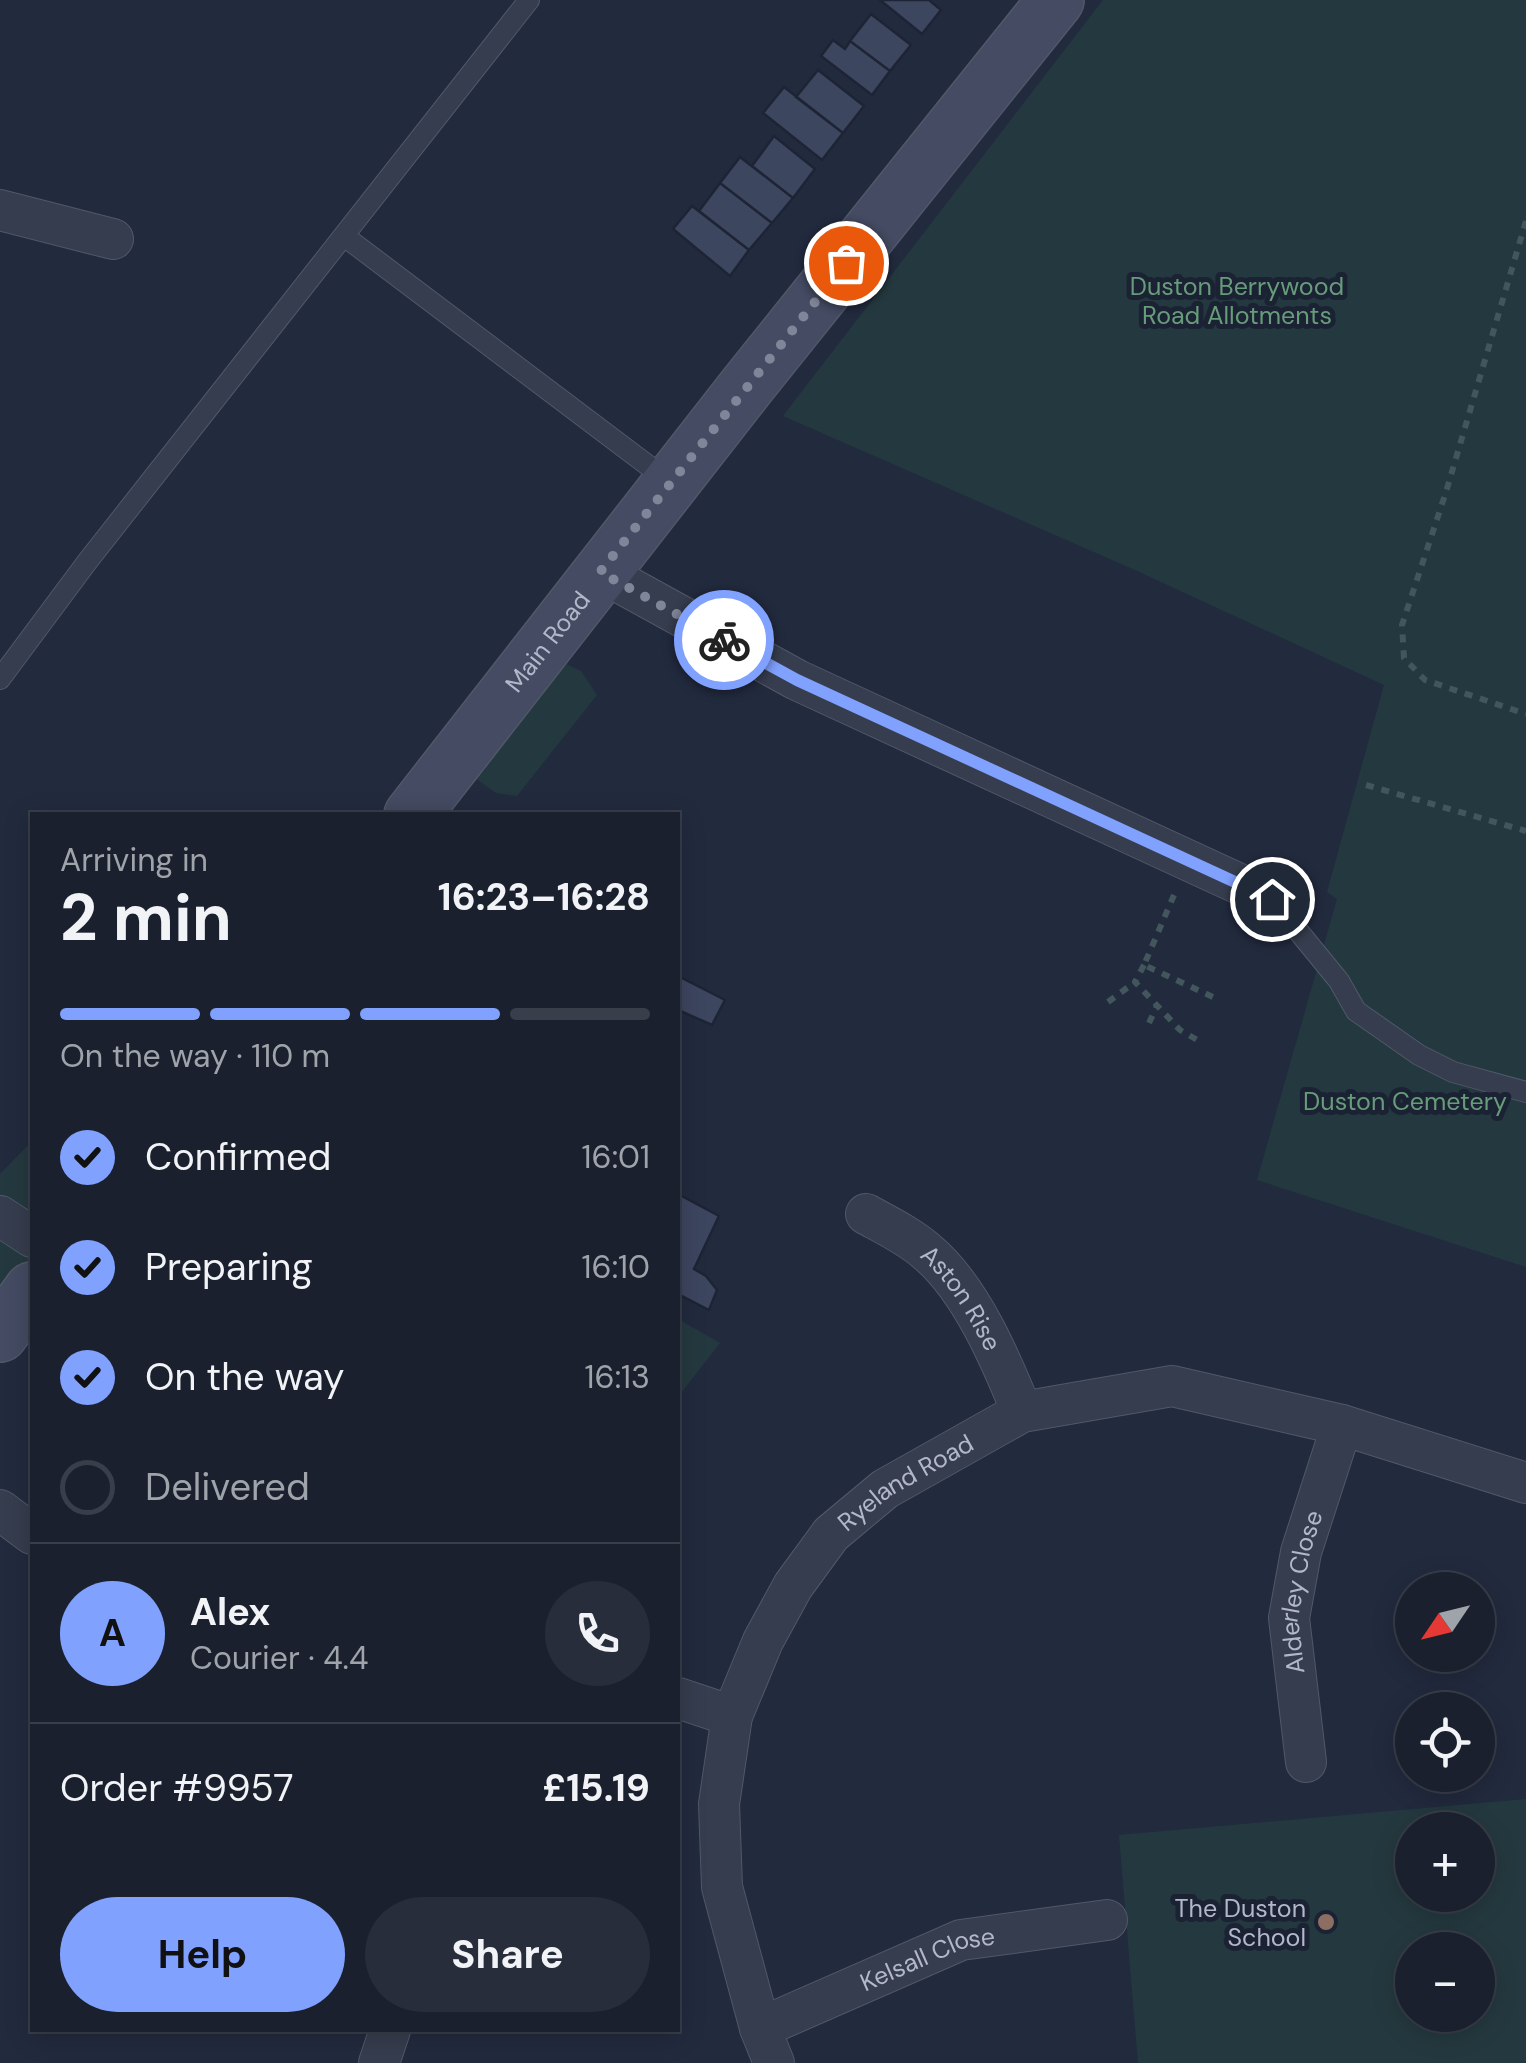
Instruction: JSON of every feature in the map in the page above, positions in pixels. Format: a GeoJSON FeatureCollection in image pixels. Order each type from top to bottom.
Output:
{"type":"FeatureCollection","features":[{"type":"Feature","properties":{"kind":"street","name":"Main Road"},"geometry":{"type":"LineString","coordinates":[[414,812],[600,572],[1056,0]]}},
{"type":"Feature","properties":{"kind":"street"},"geometry":{"type":"LineString","coordinates":[[0,210],[113,238]]}},
{"type":"Feature","properties":{"kind":"street"},"geometry":{"type":"LineString","coordinates":[[600,572],[797,680],[1272,899]]}},
{"type":"Feature","properties":{"kind":"street","name":"Aston Rise"},"geometry":{"type":"LineString","coordinates":[[866,1214],[928,1252],[958,1288],[990,1340],[1022,1412]]}},
{"type":"Feature","properties":{"kind":"street"},"geometry":{"type":"LineString","coordinates":[[0,1216],[30,1235]]}},
{"type":"Feature","properties":{"kind":"street"},"geometry":{"type":"LineString","coordinates":[[0,1334],[30,1293]]}},
{"type":"Feature","properties":{"kind":"street","name":"Ryeland Road"},"geometry":{"type":"LineString","coordinates":[[767,2045],[722,1886],[719,1804],[732,1716],[770,1627],[793,1586],[831,1534],[885,1490],[1022,1412],[1172,1386],[1342,1425],[1526,1483]]}},
{"type":"Feature","properties":{"kind":"street","name":"Alderley Close"},"geometry":{"type":"LineString","coordinates":[[1306,1762],[1289,1618],[1300,1552],[1342,1425]]}},
{"type":"Feature","properties":{"kind":"street"},"geometry":{"type":"LineString","coordinates":[[0,1510],[30,1532]]}},
{"type":"Feature","properties":{"kind":"street"},"geometry":{"type":"LineString","coordinates":[[680,1699],[732,1716]]}},
{"type":"Feature","properties":{"kind":"street","name":"Kelsall Close"},"geometry":{"type":"LineString","coordinates":[[767,2045],[961,1940],[1107,1920]]}},
{"type":"Feature","properties":{"kind":"street"},"geometry":{"type":"LineString","coordinates":[[379,2063],[389,2032]]}},
{"type":"Feature","properties":{"kind":"lane"},"geometry":{"type":"LineString","coordinates":[[0,680],[87,562],[529,0]]}},
{"type":"Feature","properties":{"kind":"lane"},"geometry":{"type":"LineString","coordinates":[[344,236],[671,484]]}},
{"type":"Feature","properties":{"kind":"lane"},"geometry":{"type":"LineString","coordinates":[[1272,899],[1339,981],[1356,1011],[1419,1055],[1453,1072],[1526,1092]]}},
{"type":"Feature","properties":{"kind":"path"},"geometry":{"type":"LineString","coordinates":[[1526,221],[1446,492],[1402,625],[1404,658],[1426,680],[1526,714]]}},
{"type":"Feature","properties":{"kind":"path"},"geometry":{"type":"LineString","coordinates":[[1366,785],[1526,831]]}},
{"type":"Feature","properties":{"kind":"path"},"geometry":{"type":"LineString","coordinates":[[1108,1002],[1135,982],[1180,880]]}},
{"type":"Feature","properties":{"kind":"path"},"geometry":{"type":"LineString","coordinates":[[1144,965],[1214,997]]}},
{"type":"Feature","properties":{"kind":"path"},"geometry":{"type":"LineString","coordinates":[[1135,982],[1180,1030],[1200,1041]]}},
{"type":"Feature","properties":{"kind":"path"},"geometry":{"type":"LineString","coordinates":[[1149,1023],[1157,1006]]}},
{"type":"Feature","properties":{"kind":"green space","name":"Duston Berrywood Road Allotments"},"geometry":{"type":"Polygon","coordinates":[[[1103,0],[1526,0],[1526,1267],[1257,1180],[1337,899],[1327,892],[1384,685],[1135,570],[783,416],[1103,0]]]}},
{"type":"Feature","properties":{"kind":"green space"},"geometry":{"type":"Polygon","coordinates":[[[566,664],[581,671],[597,695],[517,796],[496,793],[475,778],[566,664]]]}},
{"type":"Feature","properties":{"kind":"green space"},"geometry":{"type":"Polygon","coordinates":[[[30,1143],[30,1262],[0,1300],[0,1174],[30,1143]]]}},
{"type":"Feature","properties":{"kind":"green space"},"geometry":{"type":"Polygon","coordinates":[[[680,1320],[720,1343],[680,1394],[680,1320]]]}},
{"type":"Feature","properties":{"kind":"green space","name":"The Duston School"},"geometry":{"type":"Polygon","coordinates":[[[1526,1799],[1526,2063],[1138,2063],[1119,1835],[1526,1799]]]}},
{"type":"Feature","properties":{"kind":"building"},"geometry":{"type":"Polygon","coordinates":[[[880,0],[929,0],[941,10],[922,34],[880,0]]]}},
{"type":"Feature","properties":{"kind":"building"},"geometry":{"type":"Polygon","coordinates":[[[871,14],[911,45],[890,71],[850,41],[871,14]]]}},
{"type":"Feature","properties":{"kind":"building"},"geometry":{"type":"Polygon","coordinates":[[[833,40],[845,49],[850,41],[890,71],[872,95],[821,56],[833,40]]]}},
{"type":"Feature","properties":{"kind":"building"},"geometry":{"type":"Polygon","coordinates":[[[818,70],[864,106],[843,133],[796,97],[818,70]]]}},
{"type":"Feature","properties":{"kind":"building"},"geometry":{"type":"Polygon","coordinates":[[[784,87],[843,133],[822,160],[763,113],[784,87]]]}},
{"type":"Feature","properties":{"kind":"building"},"geometry":{"type":"Polygon","coordinates":[[[774,136],[815,169],[793,198],[752,166],[774,136]]]}},
{"type":"Feature","properties":{"kind":"building"},"geometry":{"type":"Polygon","coordinates":[[[740,157],[793,198],[772,223],[720,183],[740,157]]]}},
{"type":"Feature","properties":{"kind":"building"},"geometry":{"type":"Polygon","coordinates":[[[720,183],[772,223],[749,250],[699,211],[720,183]]]}},
{"type":"Feature","properties":{"kind":"building"},"geometry":{"type":"Polygon","coordinates":[[[692,206],[749,250],[730,276],[673,229],[692,206]]]}},
{"type":"Feature","properties":{"kind":"building"},"geometry":{"type":"Polygon","coordinates":[[[680,977],[725,1000],[712,1025],[680,1011],[680,977]]]}},
{"type":"Feature","properties":{"kind":"building"},"geometry":{"type":"Polygon","coordinates":[[[680,1195],[719,1216],[694,1269],[717,1290],[709,1310],[680,1295],[680,1195]]]}},
{"type":"Feature","properties":{"kind":"way so far"},"geometry":{"type":"LineString","coordinates":[[724,640],[600,572],[846,263]]}},
{"type":"Feature","properties":{"kind":"place","name":"The Duston School"},"geometry":{"type":"Point","coordinates":[1326,1922]}},
{"type":"Feature","properties":{"kind":"route"},"geometry":{"type":"LineString","coordinates":[[724,640],[797,680],[1272,899]]}},
{"type":"Feature","properties":{"kind":"park label","name":"Duston Cemetery"},"geometry":{"type":"Point","coordinates":[1405,1101]}}]}
